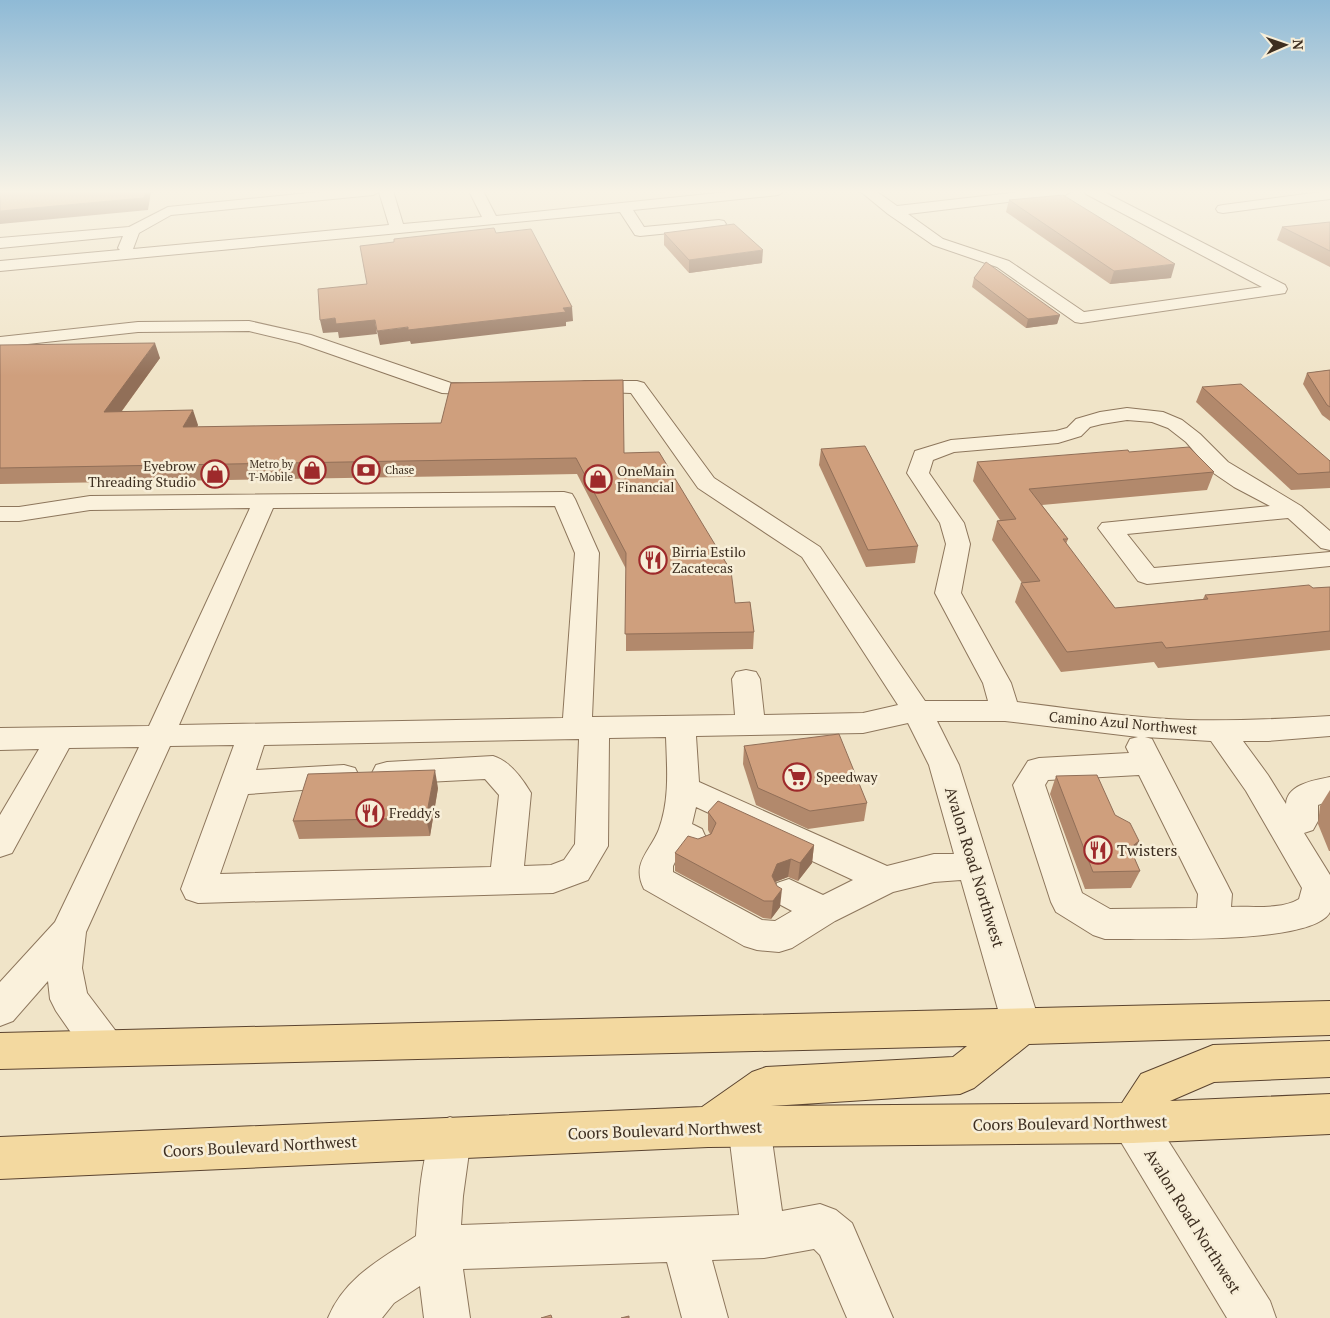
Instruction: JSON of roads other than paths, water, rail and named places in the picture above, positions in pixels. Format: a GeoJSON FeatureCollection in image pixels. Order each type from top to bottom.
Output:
{"type":"FeatureCollection","features":[{"type":"Feature","properties":{"kind":"main road"},"geometry":{"type":"LineString","coordinates":[[0,1051],[1330,1018]]}},
{"type":"Feature","properties":{"kind":"main road"},"geometry":{"type":"LineString","coordinates":[[728,1126],[766,1086],[960,1075],[1022,1027]]}},
{"type":"Feature","properties":{"kind":"main road"},"geometry":{"type":"LineString","coordinates":[[1133,1124],[1155,1088],[1213,1064],[1330,1059]]}},
{"type":"Feature","properties":{"kind":"main road","name":"Coors Boulevard Northwest"},"geometry":{"type":"LineString","coordinates":[[0,1158],[728,1126],[1133,1124],[1330,1114]]}},
{"type":"Feature","properties":{"kind":"street"},"geometry":{"type":"LineString","coordinates":[[0,266],[140,253]]}},
{"type":"Feature","properties":{"kind":"street"},"geometry":{"type":"LineString","coordinates":[[969,253],[1003,264],[1081,318],[1279,290],[1208,253]]}},
{"type":"Feature","properties":{"kind":"street"},"geometry":{"type":"LineString","coordinates":[[0,342],[138,327],[249,326],[305,338],[449,389],[508,388]]}},
{"type":"Feature","properties":{"kind":"street","name":"Avalon Road Northwest"},"geometry":{"type":"LineString","coordinates":[[568,388],[637,387],[706,483],[811,552],[916,710],[944,765],[1022,1027]]}},
{"type":"Feature","properties":{"kind":"street"},"geometry":{"type":"LineString","coordinates":[[1005,711],[997,683],[948,593],[958,544],[952,523],[918,473],[924,456],[952,446],[1058,437],[1074,432],[1083,424],[1100,418],[1127,414],[1156,416],[1174,424],[1193,438],[1220,467],[1293,511],[1330,543]]}},
{"type":"Feature","properties":{"kind":"street"},"geometry":{"type":"LineString","coordinates":[[0,514],[19,514],[90,502],[564,498],[587,553],[585,728],[591,846],[576,870],[552,879],[198,889],[254,734]]}},
{"type":"Feature","properties":{"kind":"street"},"geometry":{"type":"LineString","coordinates":[[0,1009],[68,932],[160,735],[265,501]]}},
{"type":"Feature","properties":{"kind":"street"},"geometry":{"type":"LineString","coordinates":[[1293,511],[1110,528],[1147,576],[1330,559]]}},
{"type":"Feature","properties":{"kind":"street"},"geometry":{"type":"LineString","coordinates":[[746,679],[750,725]]}},
{"type":"Feature","properties":{"kind":"street","name":"Camino Azul Northwest"},"geometry":{"type":"LineString","coordinates":[[0,739],[863,722],[916,710],[1005,711],[1130,726],[1219,730],[1268,731],[1330,726]]}},
{"type":"Feature","properties":{"kind":"street"},"geometry":{"type":"LineString","coordinates":[[680,726],[686,835],[656,866],[656,879],[757,935],[779,937],[823,911],[885,880],[934,868],[975,866]]}},
{"type":"Feature","properties":{"kind":"street"},"geometry":{"type":"LineString","coordinates":[[1130,726],[1215,894],[1213,923]]}},
{"type":"Feature","properties":{"kind":"street"},"geometry":{"type":"LineString","coordinates":[[1149,763],[1039,769],[1029,785],[1068,902],[1105,924],[1213,923],[1276,920],[1302,915],[1315,907],[1324,887],[1257,783],[1219,730]]}},
{"type":"Feature","properties":{"kind":"street"},"geometry":{"type":"LineString","coordinates":[[0,844],[60,738]]}},
{"type":"Feature","properties":{"kind":"street"},"geometry":{"type":"LineString","coordinates":[[236,783],[493,766],[515,793],[506,880]]}},
{"type":"Feature","properties":{"kind":"street"},"geometry":{"type":"LineString","coordinates":[[684,788],[885,880]]}},
{"type":"Feature","properties":{"kind":"street"},"geometry":{"type":"LineString","coordinates":[[1283,826],[1302,821],[1302,800],[1315,792],[1330,789]]}},
{"type":"Feature","properties":{"kind":"street"},"geometry":{"type":"LineString","coordinates":[[789,893],[823,911]]}},
{"type":"Feature","properties":{"kind":"street"},"geometry":{"type":"LineString","coordinates":[[68,932],[64,968],[69,999],[104,1047]]}},
{"type":"Feature","properties":{"kind":"street","name":"Avalon Road Northwest"},"geometry":{"type":"LineString","coordinates":[[1133,1124],[1253,1318]]}},
{"type":"Feature","properties":{"kind":"street"},"geometry":{"type":"LineString","coordinates":[[728,1126],[764,1236]]}},
{"type":"Feature","properties":{"kind":"street"},"geometry":{"type":"LineString","coordinates":[[447,1318],[438,1248],[441,1196],[450,1138]]}},
{"type":"Feature","properties":{"kind":"street"},"geometry":{"type":"LineString","coordinates":[[351,1318],[378,1287],[438,1248],[764,1236],[820,1226],[836,1239],[870,1318]]}},
{"type":"Feature","properties":{"kind":"street"},"geometry":{"type":"LineString","coordinates":[[684,1239],[705,1318]]}},
{"type":"Feature","properties":{"kind":"place","name":"Metro by T-Mobile"},"geometry":{"type":"Point","coordinates":[312,470]}},
{"type":"Feature","properties":{"kind":"place","name":"Chase"},"geometry":{"type":"Point","coordinates":[366,470]}},
{"type":"Feature","properties":{"kind":"place","name":"Eyebrow Threading Studio"},"geometry":{"type":"Point","coordinates":[215,474]}},
{"type":"Feature","properties":{"kind":"place","name":"OneMain Financial"},"geometry":{"type":"Point","coordinates":[598,479]}},
{"type":"Feature","properties":{"kind":"place","name":"Birria Estilo Zacatecas"},"geometry":{"type":"Point","coordinates":[653,560]}},
{"type":"Feature","properties":{"kind":"place","name":"Speedway"},"geometry":{"type":"Point","coordinates":[797,777]}},
{"type":"Feature","properties":{"kind":"place","name":"Freddy's"},"geometry":{"type":"Point","coordinates":[370,813]}},
{"type":"Feature","properties":{"kind":"place","name":"Twisters"},"geometry":{"type":"Point","coordinates":[1098,850]}}]}
